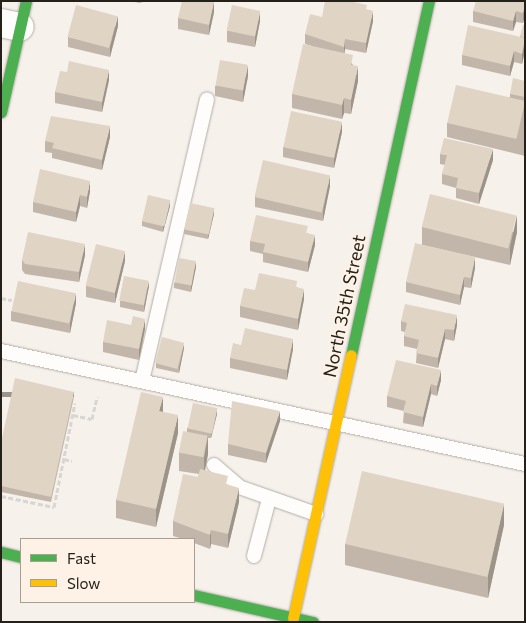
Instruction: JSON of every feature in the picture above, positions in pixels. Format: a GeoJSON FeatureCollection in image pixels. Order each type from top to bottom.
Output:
{"type":"FeatureCollection","features":[{"type":"Feature","properties":{"kind":"main road","name":"North 35th Street"},"geometry":{"type":"LineString","coordinates":[[293,620],[429,1]]}},
{"type":"Feature","properties":{"kind":"main road"},"geometry":{"type":"LineString","coordinates":[[1,112],[16,17]]}},
{"type":"Feature","properties":{"kind":"main road"},"geometry":{"type":"LineString","coordinates":[[1,552],[20,557]]}},
{"type":"Feature","properties":{"kind":"main road"},"geometry":{"type":"LineString","coordinates":[[195,596],[293,620],[312,622]]}},
{"type":"Feature","properties":{"kind":"lane"},"geometry":{"type":"LineString","coordinates":[[142,381],[207,99]]}},
{"type":"Feature","properties":{"kind":"lane"},"geometry":{"type":"LineString","coordinates":[[1,351],[525,464]]}},
{"type":"Feature","properties":{"kind":"lane"},"geometry":{"type":"LineString","coordinates":[[214,465],[239,486],[269,499],[316,514]]}},
{"type":"Feature","properties":{"kind":"lane"},"geometry":{"type":"LineString","coordinates":[[254,556],[269,499]]}},
{"type":"Feature","properties":{"kind":"path"},"geometry":{"type":"LineString","coordinates":[[1,298],[12,300]]}},
{"type":"Feature","properties":{"kind":"path"},"geometry":{"type":"LineString","coordinates":[[73,415],[92,419],[97,397]]}},
{"type":"Feature","properties":{"kind":"path"},"geometry":{"type":"LineString","coordinates":[[1,496],[54,507],[76,403]]}},
{"type":"Feature","properties":{"kind":"path"},"geometry":{"type":"LineString","coordinates":[[64,459],[72,461]]}},
{"type":"Feature","properties":{"kind":"building"},"geometry":{"type":"Polygon","coordinates":[[[182,1],[214,1],[209,25],[178,18],[182,1]]]}},
{"type":"Feature","properties":{"kind":"building"},"geometry":{"type":"Polygon","coordinates":[[[325,1],[349,1],[367,5],[366,9],[373,11],[366,43],[345,39],[344,47],[305,34],[310,14],[322,17],[325,1]]]}},
{"type":"Feature","properties":{"kind":"building"},"geometry":{"type":"Polygon","coordinates":[[[476,1],[525,1],[525,5],[523,13],[516,11],[513,21],[473,11],[476,1]]]}},
{"type":"Feature","properties":{"kind":"building"},"geometry":{"type":"Polygon","coordinates":[[[76,5],[118,16],[109,48],[67,37],[76,5]]]}},
{"type":"Feature","properties":{"kind":"building"},"geometry":{"type":"Polygon","coordinates":[[[232,5],[260,11],[255,36],[227,30],[232,5]]]}},
{"type":"Feature","properties":{"kind":"building"},"geometry":{"type":"Polygon","coordinates":[[[468,25],[525,38],[522,54],[514,51],[510,66],[462,55],[468,25]]]}},
{"type":"Feature","properties":{"kind":"building"},"geometry":{"type":"Polygon","coordinates":[[[523,25],[525,25],[525,38],[520,36],[523,25]]]}},
{"type":"Feature","properties":{"kind":"building"},"geometry":{"type":"Polygon","coordinates":[[[303,44],[353,55],[351,65],[358,66],[351,100],[344,98],[342,105],[292,94],[303,44]]]}},
{"type":"Feature","properties":{"kind":"building"},"geometry":{"type":"Polygon","coordinates":[[[220,60],[248,65],[243,90],[215,86],[220,60]]]}},
{"type":"Feature","properties":{"kind":"building"},"geometry":{"type":"Polygon","coordinates":[[[69,61],[109,70],[102,102],[55,92],[60,71],[67,72],[69,61]]]}},
{"type":"Feature","properties":{"kind":"building"},"geometry":{"type":"Polygon","coordinates":[[[513,78],[525,81],[525,97],[510,94],[513,78]]]}},
{"type":"Feature","properties":{"kind":"building"},"geometry":{"type":"Polygon","coordinates":[[[456,85],[525,101],[516,139],[447,123],[456,85]]]}},
{"type":"Feature","properties":{"kind":"building"},"geometry":{"type":"Polygon","coordinates":[[[291,111],[342,122],[334,158],[283,147],[291,111]]]}},
{"type":"Feature","properties":{"kind":"building"},"geometry":{"type":"Polygon","coordinates":[[[51,116],[110,126],[102,160],[52,148],[54,143],[45,141],[51,116]]]}},
{"type":"Feature","properties":{"kind":"building"},"geometry":{"type":"Polygon","coordinates":[[[444,138],[493,149],[479,193],[456,188],[458,178],[442,174],[447,155],[440,154],[444,138]]]}},
{"type":"Feature","properties":{"kind":"building"},"geometry":{"type":"Polygon","coordinates":[[[263,160],[330,176],[322,213],[254,197],[263,160]]]}},
{"type":"Feature","properties":{"kind":"building"},"geometry":{"type":"Polygon","coordinates":[[[40,169],[90,181],[87,197],[80,195],[76,212],[33,202],[40,169]]]}},
{"type":"Feature","properties":{"kind":"building"},"geometry":{"type":"Polygon","coordinates":[[[430,194],[516,216],[508,249],[422,227],[430,194]]]}},
{"type":"Feature","properties":{"kind":"building"},"geometry":{"type":"Polygon","coordinates":[[[148,195],[170,200],[164,226],[142,221],[148,195]]]}},
{"type":"Feature","properties":{"kind":"building"},"geometry":{"type":"Polygon","coordinates":[[[190,203],[214,208],[209,235],[184,229],[190,203]]]}},
{"type":"Feature","properties":{"kind":"building"},"geometry":{"type":"Polygon","coordinates":[[[256,215],[308,226],[306,233],[315,235],[308,262],[263,252],[265,244],[250,241],[256,215]]]}},
{"type":"Feature","properties":{"kind":"building"},"geometry":{"type":"Polygon","coordinates":[[[28,232],[85,244],[79,272],[25,264],[22,260],[28,232]]]}},
{"type":"Feature","properties":{"kind":"building"},"geometry":{"type":"Polygon","coordinates":[[[415,243],[475,257],[471,278],[464,277],[460,295],[406,282],[415,243]]]}},
{"type":"Feature","properties":{"kind":"building"},"geometry":{"type":"Polygon","coordinates":[[[96,244],[125,251],[115,293],[86,286],[96,244]]]}},
{"type":"Feature","properties":{"kind":"building"},"geometry":{"type":"Polygon","coordinates":[[[179,258],[196,261],[191,286],[175,283],[179,258]]]}},
{"type":"Feature","properties":{"kind":"building"},"geometry":{"type":"Polygon","coordinates":[[[259,273],[297,281],[296,287],[304,289],[298,319],[240,306],[244,288],[255,290],[259,273]]]}},
{"type":"Feature","properties":{"kind":"building"},"geometry":{"type":"Polygon","coordinates":[[[124,276],[149,281],[144,305],[119,301],[124,276]]]}},
{"type":"Feature","properties":{"kind":"building"},"geometry":{"type":"Polygon","coordinates":[[[18,281],[76,293],[69,324],[12,311],[18,281]]]}},
{"type":"Feature","properties":{"kind":"building"},"geometry":{"type":"Polygon","coordinates":[[[405,304],[457,315],[454,330],[445,329],[438,358],[416,353],[419,340],[404,336],[407,323],[401,321],[405,304]]]}},
{"type":"Feature","properties":{"kind":"building"},"geometry":{"type":"Polygon","coordinates":[[[133,316],[145,319],[139,349],[103,342],[107,320],[131,325],[133,316]]]}},
{"type":"Feature","properties":{"kind":"building"},"geometry":{"type":"Polygon","coordinates":[[[245,328],[293,339],[287,370],[230,358],[233,343],[241,345],[245,328]]]}},
{"type":"Feature","properties":{"kind":"building"},"geometry":{"type":"Polygon","coordinates":[[[162,337],[184,343],[177,369],[155,363],[162,337]]]}},
{"type":"Feature","properties":{"kind":"building"},"geometry":{"type":"Polygon","coordinates":[[[396,360],[441,370],[437,386],[431,384],[423,417],[403,412],[406,401],[387,396],[396,360]]]}},
{"type":"Feature","properties":{"kind":"building"},"geometry":{"type":"Polygon","coordinates":[[[15,378],[74,392],[51,497],[1,486],[1,443],[15,378]]]}},
{"type":"Feature","properties":{"kind":"building"},"geometry":{"type":"Polygon","coordinates":[[[141,392],[163,397],[159,411],[178,415],[156,509],[116,500],[141,392]]]}},
{"type":"Feature","properties":{"kind":"building"},"geometry":{"type":"Polygon","coordinates":[[[232,401],[280,411],[266,453],[228,444],[232,401]]]}},
{"type":"Feature","properties":{"kind":"building"},"geometry":{"type":"Polygon","coordinates":[[[193,403],[217,408],[212,434],[188,428],[193,403]]]}},
{"type":"Feature","properties":{"kind":"building"},"geometry":{"type":"Polygon","coordinates":[[[183,431],[208,436],[203,457],[179,453],[183,431]]]}},
{"type":"Feature","properties":{"kind":"building"},"geometry":{"type":"Polygon","coordinates":[[[200,469],[228,476],[226,484],[239,488],[228,534],[211,530],[210,535],[173,521],[183,474],[198,477],[200,469]]]}},
{"type":"Feature","properties":{"kind":"building"},"geometry":{"type":"Polygon","coordinates":[[[362,471],[504,504],[487,577],[345,544],[362,471]]]}},
{"type":"Feature","properties":{"kind":"traffic: fast"},"geometry":{"type":"LineString","coordinates":[[1,112],[26,1]]}},
{"type":"Feature","properties":{"kind":"traffic: fast"},"geometry":{"type":"LineString","coordinates":[[351,355],[429,1]]}},
{"type":"Feature","properties":{"kind":"traffic: fast"},"geometry":{"type":"LineString","coordinates":[[1,552],[20,557]]}},
{"type":"Feature","properties":{"kind":"traffic: fast"},"geometry":{"type":"LineString","coordinates":[[195,595],[313,622]]}},
{"type":"Feature","properties":{"kind":"traffic: slow"},"geometry":{"type":"LineString","coordinates":[[293,618],[351,355]]}}]}
